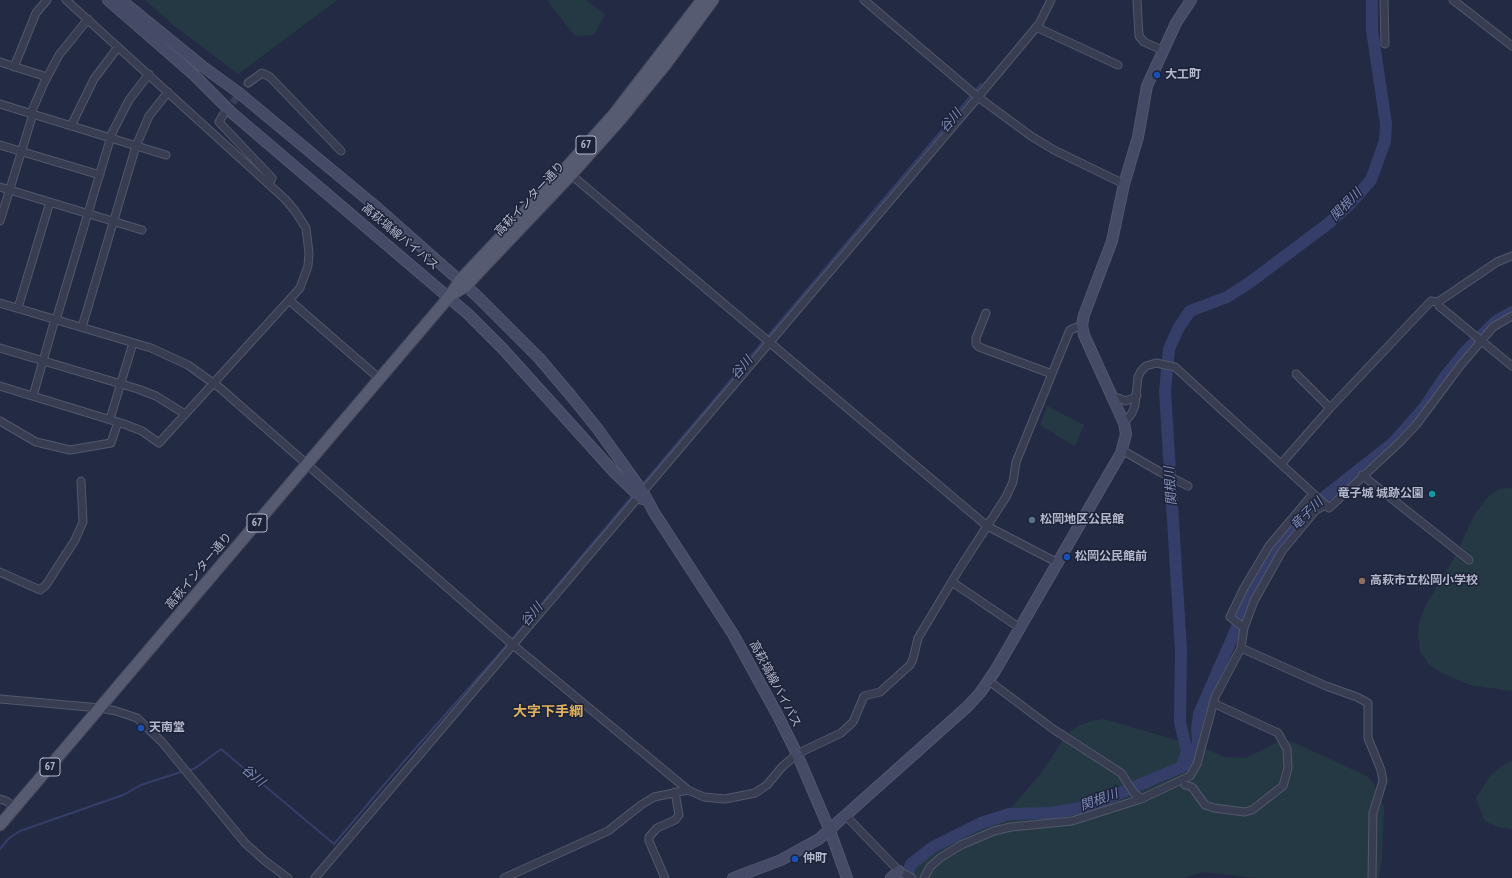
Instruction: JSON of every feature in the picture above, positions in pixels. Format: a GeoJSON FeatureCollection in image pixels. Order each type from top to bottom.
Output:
{"type":"FeatureCollection","features":[{"type":"Feature","properties":{"kind":"main road","name":"高萩塙線バイパス"},"geometry":{"type":"LineString","coordinates":[[108,0],[187,69],[232,113],[449,297],[502,348],[614,472],[641,494]]}},
{"type":"Feature","properties":{"kind":"main road","name":"高萩塙線バイパス"},"geometry":{"type":"LineString","coordinates":[[121,0],[202,66],[239,93],[374,205],[463,283],[513,331],[598,428],[733,634],[797,754],[830,831],[847,878]]}},
{"type":"Feature","properties":{"kind":"main road","name":"高萩インター通り"},"geometry":{"type":"LineString","coordinates":[[568,172],[702,0]]}},
{"type":"Feature","properties":{"kind":"main road","name":"高萩インター通り"},"geometry":{"type":"LineString","coordinates":[[0,825],[449,297],[568,172],[620,120],[657,75],[713,0]]}},
{"type":"Feature","properties":{"kind":"main road"},"geometry":{"type":"LineString","coordinates":[[733,878],[781,860],[830,831],[967,707],[989,681],[1058,564],[1122,450],[1126,434],[1124,423],[1084,335],[1082,325],[1112,241],[1124,184],[1138,137],[1147,86],[1176,23],[1191,0]]}},
{"type":"Feature","properties":{"kind":"street"},"geometry":{"type":"LineString","coordinates":[[14,67],[36,13],[47,0]]}},
{"type":"Feature","properties":{"kind":"street"},"geometry":{"type":"LineString","coordinates":[[0,386],[118,422],[142,431],[159,442],[300,288],[305,278],[308,266],[308,243],[306,228],[295,211],[269,184],[66,0]]}},
{"type":"Feature","properties":{"kind":"street"},"geometry":{"type":"LineString","coordinates":[[864,0],[978,97],[1054,150],[1124,184]]}},
{"type":"Feature","properties":{"kind":"street"},"geometry":{"type":"LineString","coordinates":[[315,878],[978,97],[1036,27],[1051,0]]}},
{"type":"Feature","properties":{"kind":"street"},"geometry":{"type":"LineString","coordinates":[[1137,0],[1139,36],[1144,42],[1164,51]]}},
{"type":"Feature","properties":{"kind":"street"},"geometry":{"type":"LineString","coordinates":[[1384,0],[1385,44]]}},
{"type":"Feature","properties":{"kind":"street"},"geometry":{"type":"LineString","coordinates":[[1453,0],[1512,46]]}},
{"type":"Feature","properties":{"kind":"street"},"geometry":{"type":"LineString","coordinates":[[0,220],[32,113],[47,77],[59,54],[88,19]]}},
{"type":"Feature","properties":{"kind":"street"},"geometry":{"type":"LineString","coordinates":[[1036,27],[1118,65]]}},
{"type":"Feature","properties":{"kind":"street"},"geometry":{"type":"LineString","coordinates":[[71,126],[94,79],[118,47]]}},
{"type":"Feature","properties":{"kind":"street"},"geometry":{"type":"LineString","coordinates":[[0,62],[47,77]]}},
{"type":"Feature","properties":{"kind":"street"},"geometry":{"type":"LineString","coordinates":[[248,83],[262,73],[270,77],[341,151]]}},
{"type":"Feature","properties":{"kind":"street"},"geometry":{"type":"LineString","coordinates":[[33,396],[111,138],[129,100],[149,74]]}},
{"type":"Feature","properties":{"kind":"street"},"geometry":{"type":"LineString","coordinates":[[82,327],[136,146],[149,116],[168,92]]}},
{"type":"Feature","properties":{"kind":"street"},"geometry":{"type":"LineString","coordinates":[[0,104],[166,155]]}},
{"type":"Feature","properties":{"kind":"street"},"geometry":{"type":"LineString","coordinates":[[223,115],[219,122],[272,178],[269,184]]}},
{"type":"Feature","properties":{"kind":"street"},"geometry":{"type":"LineString","coordinates":[[0,145],[100,175]]}},
{"type":"Feature","properties":{"kind":"street"},"geometry":{"type":"LineString","coordinates":[[568,172],[987,526],[1058,564]]}},
{"type":"Feature","properties":{"kind":"street"},"geometry":{"type":"LineString","coordinates":[[0,187],[142,230]]}},
{"type":"Feature","properties":{"kind":"street"},"geometry":{"type":"LineString","coordinates":[[18,308],[50,202]]}},
{"type":"Feature","properties":{"kind":"street"},"geometry":{"type":"LineString","coordinates":[[1280,464],[1330,408],[1431,301],[1438,302],[1497,262],[1512,256]]}},
{"type":"Feature","properties":{"kind":"street"},"geometry":{"type":"LineString","coordinates":[[289,300],[380,379]]}},
{"type":"Feature","properties":{"kind":"street"},"geometry":{"type":"LineString","coordinates":[[1438,302],[1439,306],[1512,366]]}},
{"type":"Feature","properties":{"kind":"street"},"geometry":{"type":"LineString","coordinates":[[0,303],[82,327],[176,358],[213,383],[513,645],[688,790],[704,797],[725,799],[755,794],[797,754],[841,733],[853,722],[864,696],[880,692],[910,665],[918,638],[1006,497],[1013,482],[1016,462],[1070,330],[1082,325]]}},
{"type":"Feature","properties":{"kind":"street"},"geometry":{"type":"LineString","coordinates":[[986,313],[976,338],[976,344],[980,347],[1052,374]]}},
{"type":"Feature","properties":{"kind":"street"},"geometry":{"type":"LineString","coordinates":[[1124,423],[1132,413],[1137,396],[1138,377],[1141,371],[1146,366],[1156,363],[1175,367],[1329,508],[1362,475],[1400,442],[1416,425],[1493,327],[1512,316]]}},
{"type":"Feature","properties":{"kind":"street"},"geometry":{"type":"LineString","coordinates":[[110,420],[133,343]]}},
{"type":"Feature","properties":{"kind":"street"},"geometry":{"type":"LineString","coordinates":[[0,348],[156,396],[186,414]]}},
{"type":"Feature","properties":{"kind":"street"},"geometry":{"type":"LineString","coordinates":[[1296,374],[1330,408]]}},
{"type":"Feature","properties":{"kind":"street"},"geometry":{"type":"LineString","coordinates":[[1112,396],[1126,401],[1137,396]]}},
{"type":"Feature","properties":{"kind":"street"},"geometry":{"type":"LineString","coordinates":[[0,421],[36,442],[70,450],[111,443],[118,422]]}},
{"type":"Feature","properties":{"kind":"street"},"geometry":{"type":"LineString","coordinates":[[1122,450],[1188,486]]}},
{"type":"Feature","properties":{"kind":"street"},"geometry":{"type":"LineString","coordinates":[[1362,475],[1469,560]]}},
{"type":"Feature","properties":{"kind":"street"},"geometry":{"type":"LineString","coordinates":[[0,572],[40,590],[46,585],[75,540],[83,522],[80,481]]}},
{"type":"Feature","properties":{"kind":"street"},"geometry":{"type":"LineString","coordinates":[[1244,628],[1230,617],[1244,588],[1269,546],[1314,495]]}},
{"type":"Feature","properties":{"kind":"street"},"geometry":{"type":"LineString","coordinates":[[924,878],[930,867],[940,858],[962,845],[994,831],[1011,827],[1072,821],[1141,799],[1190,776],[1197,764],[1213,703],[1230,665],[1241,648],[1244,628],[1254,601],[1282,551],[1316,510],[1326,505]]}},
{"type":"Feature","properties":{"kind":"street"},"geometry":{"type":"LineString","coordinates":[[952,582],[1020,628]]}},
{"type":"Feature","properties":{"kind":"street"},"geometry":{"type":"LineString","coordinates":[[1241,648],[1326,686],[1358,697],[1368,703],[1368,738],[1381,770],[1383,781],[1373,813],[1372,878]]}},
{"type":"Feature","properties":{"kind":"street"},"geometry":{"type":"LineString","coordinates":[[989,681],[1053,729],[1121,773],[1134,793],[1141,799]]}},
{"type":"Feature","properties":{"kind":"street"},"geometry":{"type":"LineString","coordinates":[[0,699],[100,708],[129,714],[144,723],[183,767],[245,843],[265,862],[288,878]]}},
{"type":"Feature","properties":{"kind":"street"},"geometry":{"type":"LineString","coordinates":[[1185,785],[1192,788],[1205,805],[1214,808],[1245,812],[1252,810],[1283,786],[1288,768],[1287,749],[1278,733],[1213,703]]}},
{"type":"Feature","properties":{"kind":"street"},"geometry":{"type":"LineString","coordinates":[[504,878],[608,831],[641,805],[654,797],[688,790]]}},
{"type":"Feature","properties":{"kind":"street"},"geometry":{"type":"LineString","coordinates":[[665,878],[649,841],[649,837],[658,828],[675,820],[679,815],[675,792]]}},
{"type":"Feature","properties":{"kind":"street"},"geometry":{"type":"LineString","coordinates":[[0,799],[15,807]]}},
{"type":"Feature","properties":{"kind":"street"},"geometry":{"type":"LineString","coordinates":[[846,816],[898,874],[912,878]]}},
{"type":"Feature","properties":{"kind":"shaded area"},"geometry":{"type":"Polygon","coordinates":[[[145,0],[337,0],[238,74],[172,24],[145,0]]]}},
{"type":"Feature","properties":{"kind":"shaded area"},"geometry":{"type":"Polygon","coordinates":[[[547,0],[586,0],[605,14],[594,35],[575,36],[547,0]]]}},
{"type":"Feature","properties":{"kind":"shaded area"},"geometry":{"type":"Polygon","coordinates":[[[1047,406],[1084,425],[1075,446],[1040,425],[1047,406]]]}},
{"type":"Feature","properties":{"kind":"shaded area"},"geometry":{"type":"Polygon","coordinates":[[[1512,488],[1512,691],[1470,685],[1440,672],[1429,664],[1420,652],[1418,636],[1419,623],[1426,605],[1456,555],[1474,515],[1489,496],[1499,489],[1512,488]]]}},
{"type":"Feature","properties":{"kind":"shaded area"},"geometry":{"type":"Polygon","coordinates":[[[1104,719],[1203,748],[1224,757],[1245,758],[1282,739],[1295,743],[1367,776],[1374,784],[1384,807],[1382,859],[1379,878],[1256,878],[1204,872],[1183,878],[892,878],[1013,806],[1042,772],[1066,735],[1078,726],[1104,719]]]}},
{"type":"Feature","properties":{"kind":"shaded area"},"geometry":{"type":"Polygon","coordinates":[[[1512,761],[1512,829],[1498,827],[1485,821],[1476,798],[1490,776],[1500,767],[1512,761]]]}},
{"type":"Feature","properties":{"kind":"waterway","name":"関根川"},"geometry":{"type":"LineString","coordinates":[[1182,766],[1187,752],[1180,722],[1181,650],[1165,391],[1169,349],[1179,327],[1190,311],[1227,297],[1249,283],[1329,223],[1350,204],[1371,180],[1385,141],[1386,124],[1372,30],[1372,0]]}},
{"type":"Feature","properties":{"kind":"waterway","name":"谷川"},"geometry":{"type":"LineString","coordinates":[[642,485],[981,84]]}},
{"type":"Feature","properties":{"kind":"waterway","name":"竜子川"},"geometry":{"type":"LineString","coordinates":[[906,878],[911,864],[933,847],[981,823],[1009,814],[1052,813],[1090,806],[1193,762],[1198,742],[1197,729],[1199,714],[1249,600],[1267,563],[1286,536],[1313,506],[1393,443],[1424,408],[1444,378],[1465,352],[1495,322],[1512,312]]}},
{"type":"Feature","properties":{"kind":"waterway","name":"谷川"},"geometry":{"type":"LineString","coordinates":[[188,770],[194,769],[221,749],[334,844],[406,759],[514,637],[634,494]]}},
{"type":"Feature","properties":{"kind":"waterway","name":"谷川"},"geometry":{"type":"LineString","coordinates":[[0,849],[9,838],[20,831],[123,795],[141,785],[184,771]]}},
{"type":"Feature","properties":{"kind":"tunnel"},"geometry":{"type":"LineString","coordinates":[[226,111],[248,83]]}},
{"type":"Feature","properties":{"kind":"place","name":"大工町"},"geometry":{"type":"Point","coordinates":[1157,75]}},
{"type":"Feature","properties":{"kind":"place","name":"竜子城 城跡公園"},"geometry":{"type":"Point","coordinates":[1432,494]}},
{"type":"Feature","properties":{"kind":"place","name":"松岡地区公民館"},"geometry":{"type":"Point","coordinates":[1032,520]}},
{"type":"Feature","properties":{"kind":"place","name":"松岡公民館前"},"geometry":{"type":"Point","coordinates":[1067,557]}},
{"type":"Feature","properties":{"kind":"place","name":"高萩市立松岡小学校"},"geometry":{"type":"Point","coordinates":[1362,581]}},
{"type":"Feature","properties":{"kind":"place","name":"天南堂"},"geometry":{"type":"Point","coordinates":[141,728]}},
{"type":"Feature","properties":{"kind":"place","name":"仲町"},"geometry":{"type":"Point","coordinates":[795,859]}},
{"type":"Feature","properties":{"kind":"district","name":"大字下手綱"},"geometry":{"type":"Point","coordinates":[548,712]}}]}
